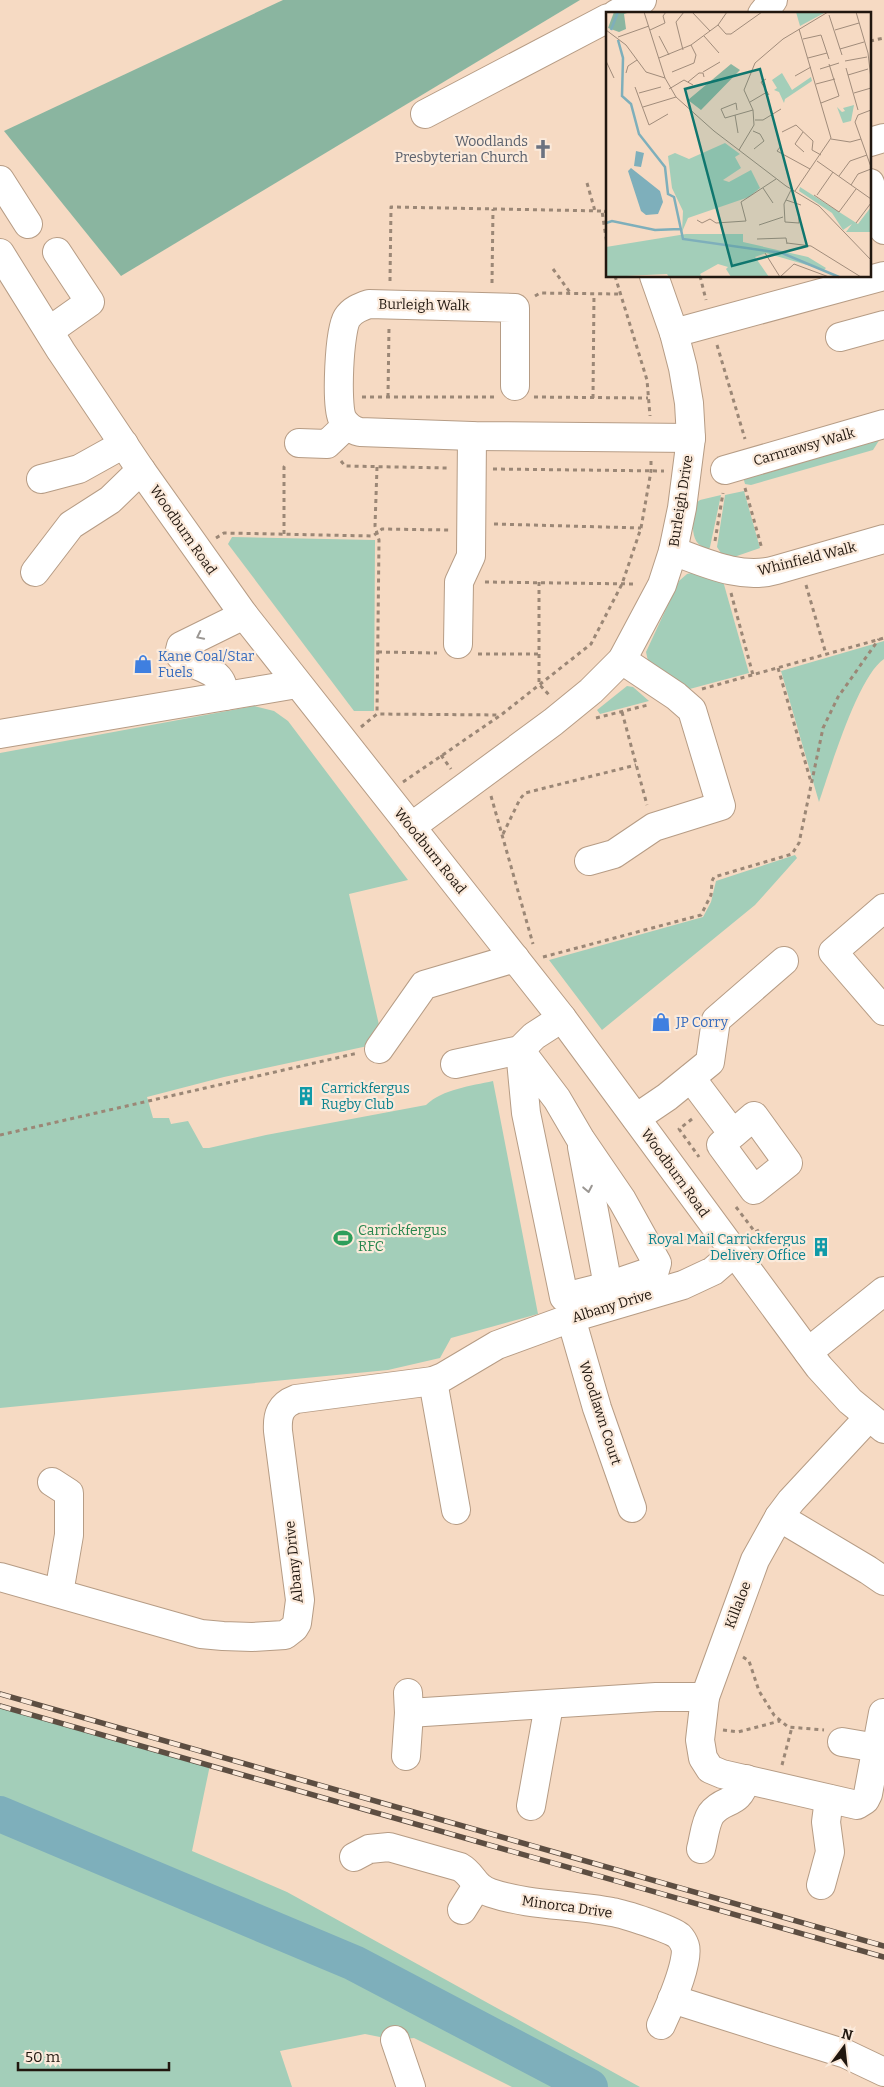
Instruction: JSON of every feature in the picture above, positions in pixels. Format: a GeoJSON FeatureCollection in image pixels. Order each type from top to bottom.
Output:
{"type":"FeatureCollection","features":[{"type":"Feature","properties":{"kind":"street"},"geometry":{"type":"LineString","coordinates":[[620,12],[642,0]]}},
{"type":"Feature","properties":{"kind":"street"},"geometry":{"type":"LineString","coordinates":[[764,12],[773,0]]}},
{"type":"Feature","properties":{"kind":"street"},"geometry":{"type":"LineString","coordinates":[[426,114],[606,19]]}},
{"type":"Feature","properties":{"kind":"street"},"geometry":{"type":"LineString","coordinates":[[0,180],[28,224]]}},
{"type":"Feature","properties":{"kind":"street"},"geometry":{"type":"LineString","coordinates":[[872,189],[884,230]]}},
{"type":"Feature","properties":{"kind":"street"},"geometry":{"type":"LineString","coordinates":[[49,331],[90,302],[57,252]]}},
{"type":"Feature","properties":{"kind":"street","name":"Woodburn Road"},"geometry":{"type":"LineString","coordinates":[[0,253],[141,470],[244,615],[384,795],[528,956],[562,1018],[734,1253],[830,1380],[876,1423]]}},
{"type":"Feature","properties":{"kind":"street"},"geometry":{"type":"LineString","coordinates":[[674,332],[884,276]]}},
{"type":"Feature","properties":{"kind":"street","name":"Burleigh Drive"},"geometry":{"type":"LineString","coordinates":[[411,827],[565,713],[622,660],[656,599],[673,551],[691,438],[684,368],[674,332],[655,278]]}},
{"type":"Feature","properties":{"kind":"street","name":"Burleigh Walk"},"geometry":{"type":"LineString","coordinates":[[347,425],[342,419],[339,408],[341,340],[343,326],[350,314],[360,307],[369,304],[390,303],[504,307]]}},
{"type":"Feature","properties":{"kind":"street"},"geometry":{"type":"LineString","coordinates":[[504,307],[515,386]]}},
{"type":"Feature","properties":{"kind":"street"},"geometry":{"type":"LineString","coordinates":[[840,337],[884,325]]}},
{"type":"Feature","properties":{"kind":"street","name":"Carnrawsy Walk"},"geometry":{"type":"LineString","coordinates":[[739,466],[884,424]]}},
{"type":"Feature","properties":{"kind":"street"},"geometry":{"type":"LineString","coordinates":[[299,443],[327,444],[347,425],[356,431],[368,434],[691,438]]}},
{"type":"Feature","properties":{"kind":"street"},"geometry":{"type":"LineString","coordinates":[[458,644],[459,582],[471,556],[472,436]]}},
{"type":"Feature","properties":{"kind":"street"},"geometry":{"type":"LineString","coordinates":[[41,479],[79,469],[124,444]]}},
{"type":"Feature","properties":{"kind":"street"},"geometry":{"type":"LineString","coordinates":[[35,572],[71,525],[110,500],[141,470]]}},
{"type":"Feature","properties":{"kind":"street","name":"Whinfield Walk"},"geometry":{"type":"LineString","coordinates":[[673,551],[717,566],[754,574],[788,567],[884,539]]}},
{"type":"Feature","properties":{"kind":"street"},"geometry":{"type":"LineString","coordinates":[[226,696],[220,680],[213,673],[184,660],[178,654],[181,646],[244,615]]}},
{"type":"Feature","properties":{"kind":"street"},"geometry":{"type":"LineString","coordinates":[[589,861],[614,854],[654,827],[721,806],[694,714],[676,696],[622,660]]}},
{"type":"Feature","properties":{"kind":"street"},"geometry":{"type":"LineString","coordinates":[[0,734],[297,684]]}},
{"type":"Feature","properties":{"kind":"street"},"geometry":{"type":"LineString","coordinates":[[884,908],[828,956],[884,1011]]}},
{"type":"Feature","properties":{"kind":"street"},"geometry":{"type":"LineString","coordinates":[[378,1049],[424,986],[528,956]]}},
{"type":"Feature","properties":{"kind":"street"},"geometry":{"type":"LineString","coordinates":[[636,1118],[667,1097],[710,1062],[716,1020],[784,961]]}},
{"type":"Feature","properties":{"kind":"street"},"geometry":{"type":"LineString","coordinates":[[455,1064],[520,1050],[534,1036],[562,1018]]}},
{"type":"Feature","properties":{"kind":"street"},"geometry":{"type":"LineString","coordinates":[[520,1050],[557,1099],[581,1140],[622,1200],[657,1264],[655,1270],[608,1286],[564,1297],[526,1114],[520,1050]]}},
{"type":"Feature","properties":{"kind":"street"},"geometry":{"type":"LineString","coordinates":[[691,1078],[733,1134]]}},
{"type":"Feature","properties":{"kind":"street"},"geometry":{"type":"LineString","coordinates":[[581,1140],[608,1286]]}},
{"type":"Feature","properties":{"kind":"street","name":"Albany Drive"},"geometry":{"type":"LineString","coordinates":[[0,1577],[201,1634],[252,1638],[279,1636],[290,1632],[299,1617],[300,1600],[278,1431],[279,1413],[282,1408],[296,1399],[433,1381],[497,1345],[571,1318],[683,1285],[713,1271],[734,1253]]}},
{"type":"Feature","properties":{"kind":"street"},"geometry":{"type":"LineString","coordinates":[[808,1352],[884,1290]]}},
{"type":"Feature","properties":{"kind":"street","name":"Woodlawn Court"},"geometry":{"type":"LineString","coordinates":[[571,1318],[596,1408],[632,1508]]}},
{"type":"Feature","properties":{"kind":"street"},"geometry":{"type":"LineString","coordinates":[[433,1381],[456,1510]]}},
{"type":"Feature","properties":{"kind":"street","name":"Killaloe"},"geometry":{"type":"LineString","coordinates":[[876,1423],[791,1501],[779,1517],[755,1560],[705,1697],[701,1727],[703,1758],[707,1766],[715,1772],[854,1805],[863,1802],[868,1794],[884,1713]]}},
{"type":"Feature","properties":{"kind":"street"},"geometry":{"type":"LineString","coordinates":[[59,1593],[69,1535],[70,1489]]}},
{"type":"Feature","properties":{"kind":"street"},"geometry":{"type":"LineString","coordinates":[[779,1517],[884,1581]]}},
{"type":"Feature","properties":{"kind":"street"},"geometry":{"type":"LineString","coordinates":[[406,1756],[408,1703],[549,1705],[656,1697],[705,1697]]}},
{"type":"Feature","properties":{"kind":"street"},"geometry":{"type":"LineString","coordinates":[[531,1806],[549,1705]]}},
{"type":"Feature","properties":{"kind":"street"},"geometry":{"type":"LineString","coordinates":[[842,1742],[877,1748]]}},
{"type":"Feature","properties":{"kind":"street"},"geometry":{"type":"LineString","coordinates":[[701,1848],[710,1816],[717,1809],[740,1795],[746,1779]]}},
{"type":"Feature","properties":{"kind":"street"},"geometry":{"type":"LineString","coordinates":[[821,1885],[830,1852],[826,1822],[829,1799]]}},
{"type":"Feature","properties":{"kind":"street","name":"Minorca Drive"},"geometry":{"type":"LineString","coordinates":[[354,1857],[376,1847],[396,1848],[460,1867],[468,1873],[477,1886],[491,1893],[514,1899],[613,1912],[675,1933],[683,1942],[687,1952],[672,1999],[661,2025]]}},
{"type":"Feature","properties":{"kind":"street"},"geometry":{"type":"LineString","coordinates":[[462,1910],[477,1886]]}},
{"type":"Feature","properties":{"kind":"street"},"geometry":{"type":"LineString","coordinates":[[672,1999],[846,2054],[884,2072]]}},
{"type":"Feature","properties":{"kind":"street"},"geometry":{"type":"LineString","coordinates":[[395,2040],[411,2087]]}},
{"type":"Feature","properties":{"kind":"path"},"geometry":{"type":"LineString","coordinates":[[587,183],[595,211]]}},
{"type":"Feature","properties":{"kind":"path"},"geometry":{"type":"LineString","coordinates":[[388,397],[391,207],[606,212]]}},
{"type":"Feature","properties":{"kind":"path"},"geometry":{"type":"LineString","coordinates":[[493,209],[504,307],[540,293],[620,294]]}},
{"type":"Feature","properties":{"kind":"path"},"geometry":{"type":"LineString","coordinates":[[602,212],[606,238]]}},
{"type":"Feature","properties":{"kind":"path"},"geometry":{"type":"LineString","coordinates":[[553,269],[571,294]]}},
{"type":"Feature","properties":{"kind":"path"},"geometry":{"type":"LineString","coordinates":[[384,795],[501,714],[591,644],[622,584],[641,528],[651,471],[651,437],[648,380],[616,278]]}},
{"type":"Feature","properties":{"kind":"path"},"geometry":{"type":"LineString","coordinates":[[700,278],[724,373],[739,466],[762,550],[788,567],[826,654]]}},
{"type":"Feature","properties":{"kind":"path"},"geometry":{"type":"LineString","coordinates":[[593,398],[594,294]]}},
{"type":"Feature","properties":{"kind":"path"},"geometry":{"type":"LineString","coordinates":[[284,534],[284,467],[299,443]]}},
{"type":"Feature","properties":{"kind":"path"},"geometry":{"type":"LineString","coordinates":[[327,444],[345,466],[687,471]]}},
{"type":"Feature","properties":{"kind":"path"},"geometry":{"type":"LineString","coordinates":[[739,466],[723,494],[714,548],[717,566],[753,674]]}},
{"type":"Feature","properties":{"kind":"path"},"geometry":{"type":"LineString","coordinates":[[377,467],[375,526],[379,540],[377,714]]}},
{"type":"Feature","properties":{"kind":"path"},"geometry":{"type":"LineString","coordinates":[[196,550],[224,533],[373,536],[382,529],[471,527],[641,528]]}},
{"type":"Feature","properties":{"kind":"path"},"geometry":{"type":"LineString","coordinates":[[459,582],[622,584]]}},
{"type":"Feature","properties":{"kind":"path"},"geometry":{"type":"LineString","coordinates":[[539,582],[539,684],[565,713]]}},
{"type":"Feature","properties":{"kind":"path"},"geometry":{"type":"LineString","coordinates":[[676,696],[884,638]]}},
{"type":"Feature","properties":{"kind":"path"},"geometry":{"type":"LineString","coordinates":[[489,786],[533,937],[528,956],[701,915],[710,895],[714,877],[792,854],[799,843],[823,728],[838,697],[879,639]]}},
{"type":"Feature","properties":{"kind":"path"},"geometry":{"type":"LineString","coordinates":[[778,668],[812,785]]}},
{"type":"Feature","properties":{"kind":"path"},"geometry":{"type":"LineString","coordinates":[[622,712],[654,827]]}},
{"type":"Feature","properties":{"kind":"path"},"geometry":{"type":"LineString","coordinates":[[343,741],[377,714],[501,714]]}},
{"type":"Feature","properties":{"kind":"path"},"geometry":{"type":"LineString","coordinates":[[502,834],[525,793],[636,765]]}},
{"type":"Feature","properties":{"kind":"path"},"geometry":{"type":"LineString","coordinates":[[0,1135],[378,1049]]}},
{"type":"Feature","properties":{"kind":"path"},"geometry":{"type":"LineString","coordinates":[[724,1644],[749,1661],[759,1692],[774,1715],[780,1720],[792,1727],[834,1731],[833,1741],[842,1742]]}},
{"type":"Feature","properties":{"kind":"path"},"geometry":{"type":"LineString","coordinates":[[701,1727],[738,1732],[780,1720]]}},
{"type":"Feature","properties":{"kind":"path"},"geometry":{"type":"LineString","coordinates":[[777,1787],[792,1727]]}},
{"type":"Feature","properties":{"kind":"green space"},"geometry":{"type":"Polygon","coordinates":[[[283,0],[580,0],[121,276],[4,131],[283,0]]]}},
{"type":"Feature","properties":{"kind":"green space"},"geometry":{"type":"Polygon","coordinates":[[[880,439],[873,450],[751,485],[745,484],[741,469],[880,439]]]}},
{"type":"Feature","properties":{"kind":"green space"},"geometry":{"type":"Polygon","coordinates":[[[744,491],[760,548],[734,557],[721,553],[717,547],[725,495],[744,491]]]}},
{"type":"Feature","properties":{"kind":"green space"},"geometry":{"type":"Polygon","coordinates":[[[721,495],[710,547],[709,549],[705,548],[696,541],[693,527],[690,527],[696,503],[700,500],[721,495]]]}},
{"type":"Feature","properties":{"kind":"green space"},"geometry":{"type":"Polygon","coordinates":[[[232,537],[375,540],[374,711],[354,711],[228,544],[232,537]]]}},
{"type":"Feature","properties":{"kind":"green space"},"geometry":{"type":"Polygon","coordinates":[[[695,572],[723,581],[749,673],[686,690],[648,661],[646,652],[679,581],[687,574],[695,572]]]}},
{"type":"Feature","properties":{"kind":"green space"},"geometry":{"type":"Polygon","coordinates":[[[884,641],[884,659],[874,669],[864,684],[855,703],[819,802],[781,671],[884,641]]]}},
{"type":"Feature","properties":{"kind":"green space"},"geometry":{"type":"Polygon","coordinates":[[[627,686],[633,687],[649,701],[600,714],[597,710],[627,686]]]}},
{"type":"Feature","properties":{"kind":"green space"},"geometry":{"type":"Polygon","coordinates":[[[254,706],[274,711],[288,721],[408,880],[349,894],[382,1038],[377,1044],[224,1077],[147,1097],[153,1118],[169,1118],[171,1124],[188,1121],[203,1148],[209,1148],[266,1135],[426,1105],[449,1092],[493,1081],[538,1314],[451,1338],[440,1358],[388,1370],[0,1408],[0,753],[254,706]]]}},
{"type":"Feature","properties":{"kind":"green space"},"geometry":{"type":"Polygon","coordinates":[[[795,855],[797,858],[755,905],[602,1030],[549,960],[703,917],[711,902],[716,881],[795,855]]]}},
{"type":"Feature","properties":{"kind":"green space"},"geometry":{"type":"Polygon","coordinates":[[[0,1706],[210,1765],[192,1851],[287,1892],[640,2087],[512,2087],[414,2038],[395,2040],[365,2034],[280,2051],[292,2087],[0,2087],[0,1706]]]}},
{"type":"Feature","properties":{"kind":"waterway"},"geometry":{"type":"LineString","coordinates":[[0,1814],[354,1963],[590,2087]]}},
{"type":"Feature","properties":{"kind":"railway"},"geometry":{"type":"LineString","coordinates":[[0,1694],[884,1946]]}},
{"type":"Feature","properties":{"kind":"railway"},"geometry":{"type":"LineString","coordinates":[[0,1706],[884,1957]]}},
{"type":"Feature","properties":{"kind":"place","name":"Woodlands Presbyterian Church"},"geometry":{"type":"Point","coordinates":[543,149]}},
{"type":"Feature","properties":{"kind":"place","name":"Kane Coal/Star Fuels"},"geometry":{"type":"Point","coordinates":[143,664]}},
{"type":"Feature","properties":{"kind":"place","name":"JP Corry"},"geometry":{"type":"Point","coordinates":[661,1022]}},
{"type":"Feature","properties":{"kind":"place","name":"Carrickfergus Rugby Club"},"geometry":{"type":"Point","coordinates":[306,1096]}},
{"type":"Feature","properties":{"kind":"place","name":"Carrickfergus RFC"},"geometry":{"type":"Point","coordinates":[343,1238]}},
{"type":"Feature","properties":{"kind":"place","name":"Royal Mail Carrickfergus Delivery Office"},"geometry":{"type":"Point","coordinates":[821,1247]}}]}
